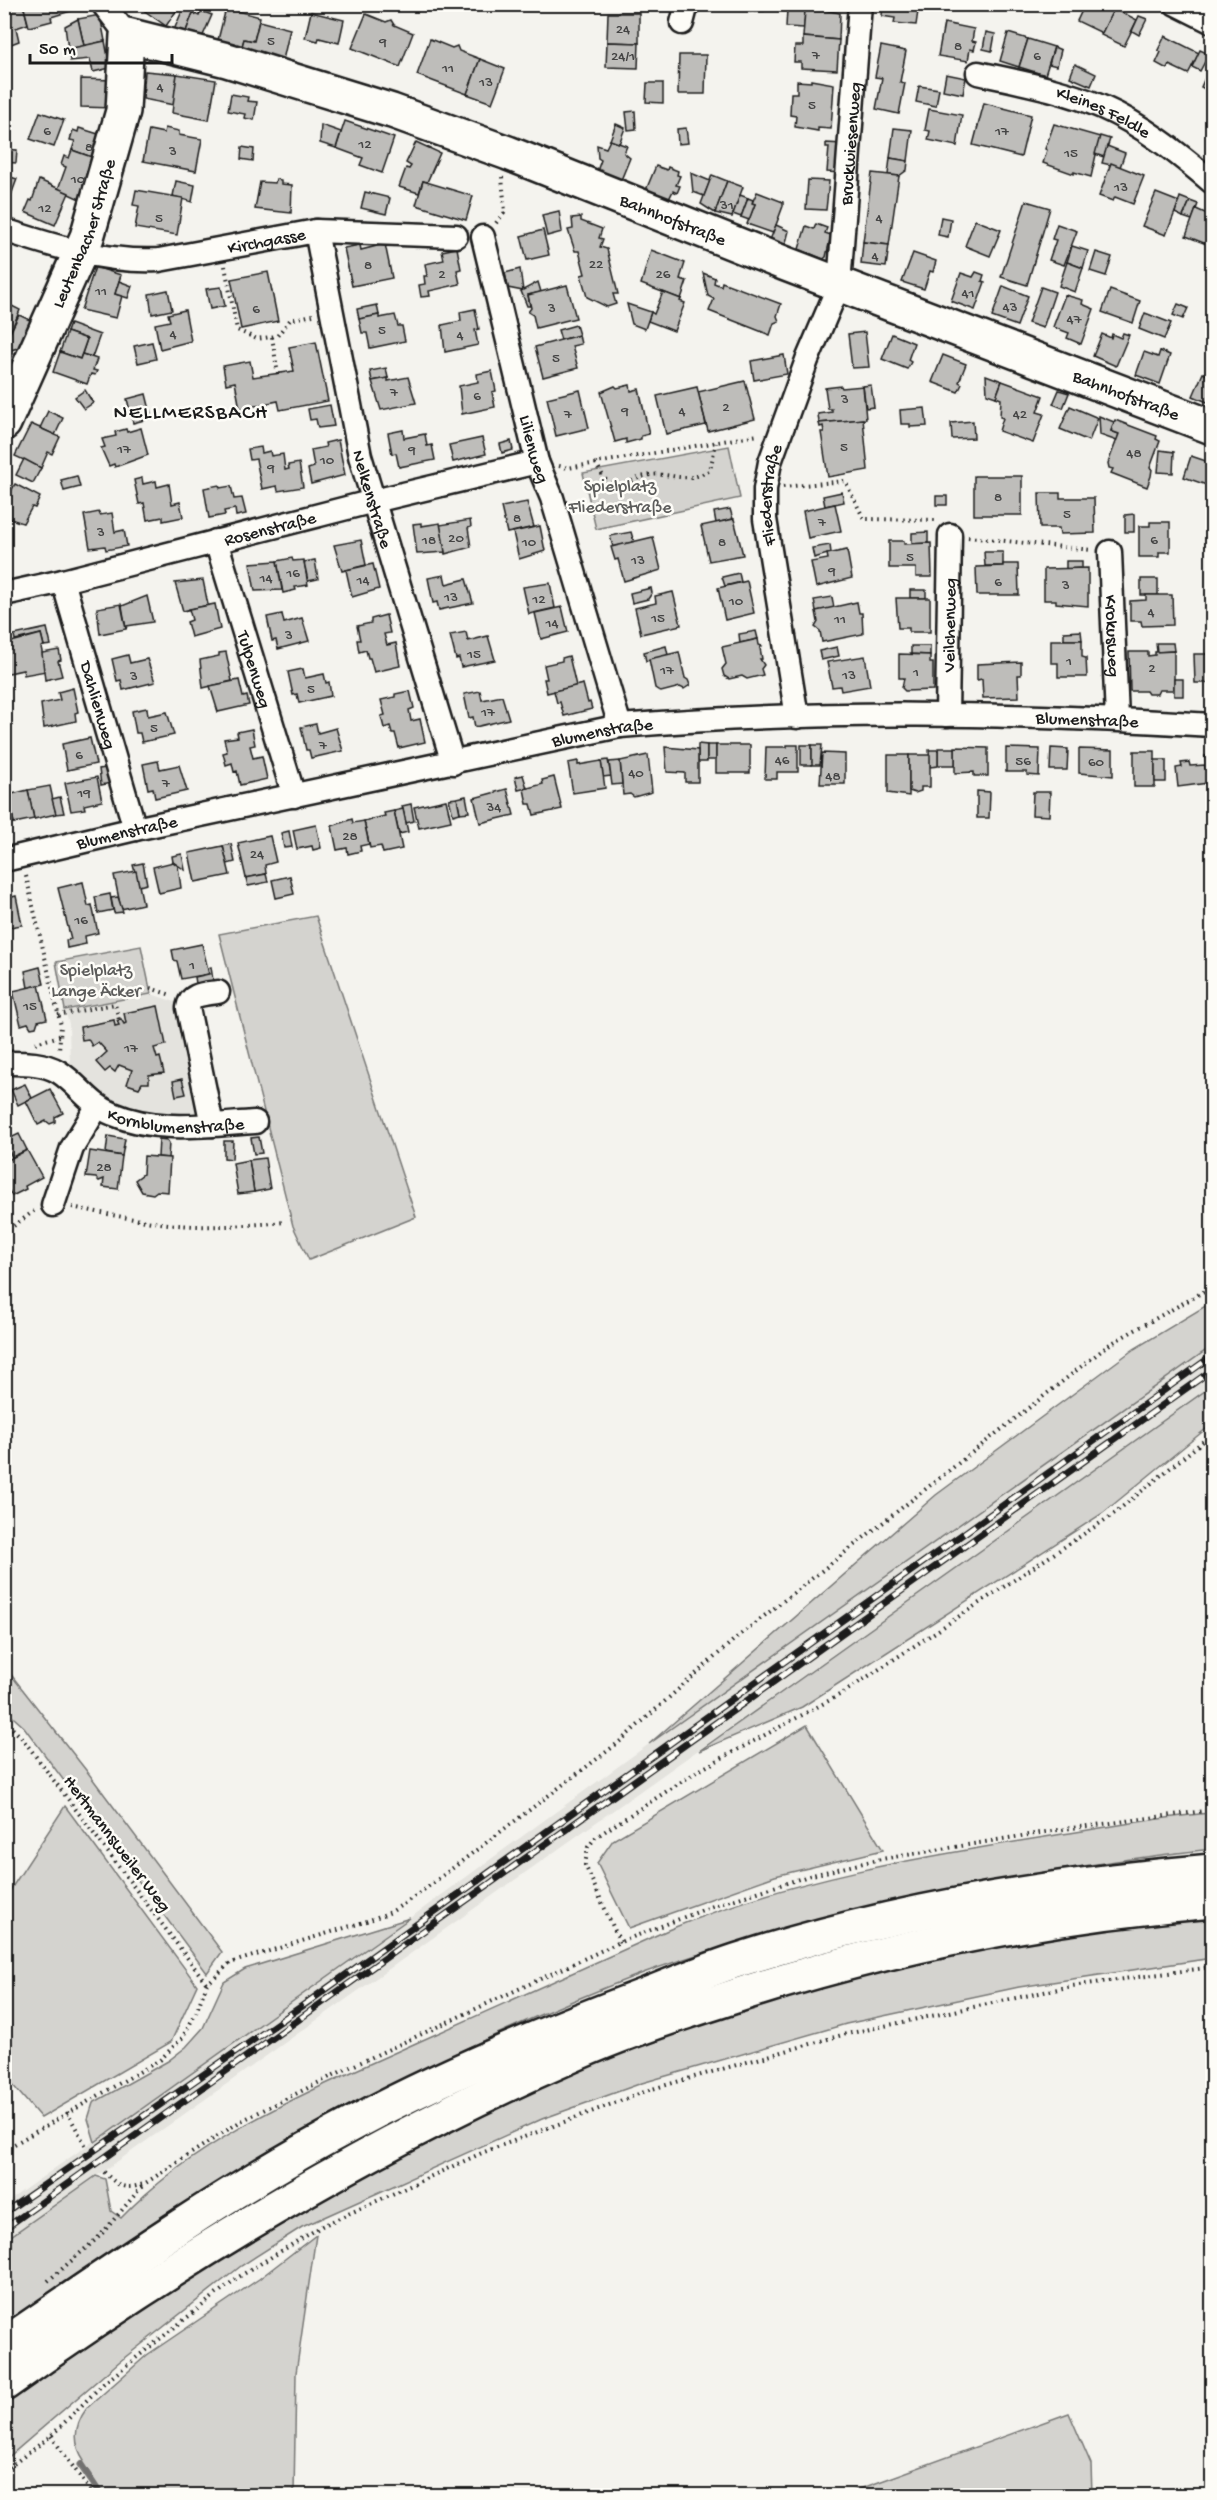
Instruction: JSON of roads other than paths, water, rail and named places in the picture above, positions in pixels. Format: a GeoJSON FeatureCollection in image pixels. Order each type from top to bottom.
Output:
{"type":"FeatureCollection","features":[{"type":"Feature","properties":{"kind":"main road","name":"Bahnhofstraße"},"geometry":{"type":"LineString","coordinates":[[127,35],[227,60],[392,111],[508,153],[839,285],[1212,427]]}},
{"type":"Feature","properties":{"kind":"main road","name":"Leutenbacher Straße"},"geometry":{"type":"LineString","coordinates":[[4,423],[87,237],[123,111],[127,35]]}},
{"type":"Feature","properties":{"kind":"main road"},"geometry":{"type":"LineString","coordinates":[[4,2345],[152,2244],[249,2183],[356,2122],[483,2059],[605,2010],[744,1958],[864,1926],[986,1900],[1054,1889],[1138,1877],[1212,1871]]}},
{"type":"Feature","properties":{"kind":"main road"},"geometry":{"type":"LineString","coordinates":[[4,2384],[153,2282],[307,2189],[433,2121],[578,2052],[721,2000],[869,1957],[960,1936],[1069,1917],[1212,1901]]}},
{"type":"Feature","properties":{"kind":"street"},"geometry":{"type":"LineString","coordinates":[[103,4],[127,35]]}},
{"type":"Feature","properties":{"kind":"street","name":"Bruckwiesenweg"},"geometry":{"type":"LineString","coordinates":[[839,285],[860,4]]}},
{"type":"Feature","properties":{"kind":"street"},"geometry":{"type":"LineString","coordinates":[[1176,4],[1212,22]]}},
{"type":"Feature","properties":{"kind":"street","name":"Kleines Feldle"},"geometry":{"type":"LineString","coordinates":[[978,73],[1032,85],[1101,107],[1133,123],[1178,153],[1212,182]]}},
{"type":"Feature","properties":{"kind":"street","name":"Kirchgasse"},"geometry":{"type":"LineString","coordinates":[[4,230],[80,251],[135,261],[159,260],[316,231],[456,236]]}},
{"type":"Feature","properties":{"kind":"street","name":"Nelkenstraße"},"geometry":{"type":"LineString","coordinates":[[316,231],[360,456],[453,763]]}},
{"type":"Feature","properties":{"kind":"street","name":"Lilienweg"},"geometry":{"type":"LineString","coordinates":[[483,237],[537,462],[552,498],[620,726]]}},
{"type":"Feature","properties":{"kind":"street","name":"Fliederstraße"},"geometry":{"type":"LineString","coordinates":[[797,717],[765,519],[765,489],[770,462],[780,432],[839,285]]}},
{"type":"Feature","properties":{"kind":"street","name":"Rosenstraße"},"geometry":{"type":"LineString","coordinates":[[4,594],[537,462]]}},
{"type":"Feature","properties":{"kind":"street","name":"Veilchenweg"},"geometry":{"type":"LineString","coordinates":[[947,715],[950,535]]}},
{"type":"Feature","properties":{"kind":"street","name":"Tulpenweg"},"geometry":{"type":"LineString","coordinates":[[216,541],[294,796]]}},
{"type":"Feature","properties":{"kind":"street","name":"Krokusweg"},"geometry":{"type":"LineString","coordinates":[[1110,552],[1117,719]]}},
{"type":"Feature","properties":{"kind":"street","name":"Dahlienweg"},"geometry":{"type":"LineString","coordinates":[[63,581],[135,830]]}},
{"type":"Feature","properties":{"kind":"street","name":"Blumenstraße"},"geometry":{"type":"LineString","coordinates":[[13,858],[620,726],[687,720],[947,715],[1212,724]]}},
{"type":"Feature","properties":{"kind":"street"},"geometry":{"type":"LineString","coordinates":[[212,1125],[188,1008],[189,1000],[193,997],[218,992]]}},
{"type":"Feature","properties":{"kind":"street","name":"Kornblumenstraße"},"geometry":{"type":"LineString","coordinates":[[4,1064],[41,1065],[58,1072],[97,1107],[136,1122],[168,1126],[255,1122]]}},
{"type":"Feature","properties":{"kind":"street","name":"Kornblumenstraße"},"geometry":{"type":"LineString","coordinates":[[52,1205],[72,1148],[97,1107]]}},
{"type":"Feature","properties":{"kind":"waterway"},"geometry":{"type":"LineString","coordinates":[[81,2464],[102,2496]]}},
{"type":"Feature","properties":{"kind":"railway"},"geometry":{"type":"LineString","coordinates":[[4,2213],[308,2002],[1212,1356]]}},
{"type":"Feature","properties":{"kind":"railway"},"geometry":{"type":"LineString","coordinates":[[4,2229],[1212,1370]]}},
{"type":"Feature","properties":{"kind":"district","name":"NELLMERSBACH"},"geometry":{"type":"Point","coordinates":[191,411]}},
{"type":"Feature","properties":{"kind":"park label","name":"Spielplatz Fliederstraße"},"geometry":{"type":"Point","coordinates":[620,495]}},
{"type":"Feature","properties":{"kind":"park label","name":"Spielplatz Lange Äcker"},"geometry":{"type":"Point","coordinates":[96,979]}}]}
